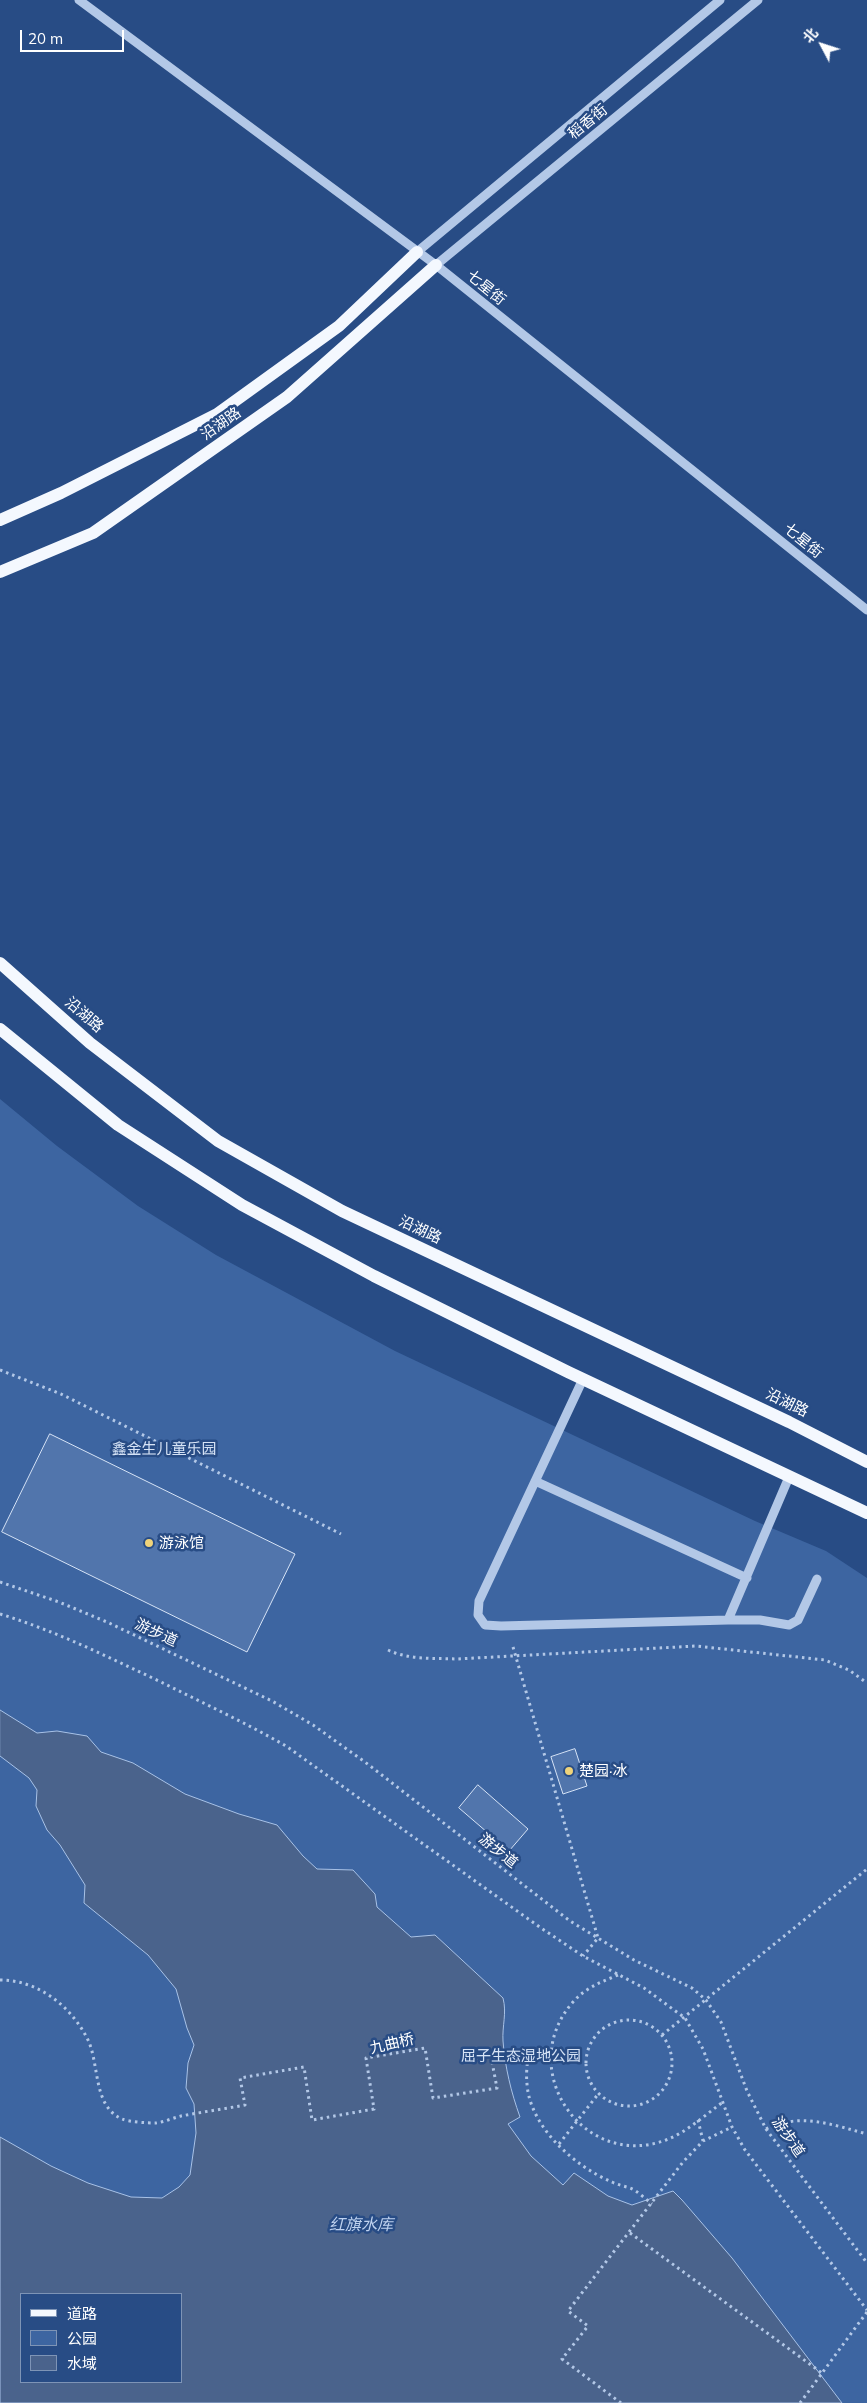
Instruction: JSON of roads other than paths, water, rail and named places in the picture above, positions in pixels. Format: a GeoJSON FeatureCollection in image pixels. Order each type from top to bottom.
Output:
{"type":"FeatureCollection","features":[{"type":"Feature","properties":{"kind":"main road","name":"沿湖路"},"geometry":{"type":"LineString","coordinates":[[0,520],[61,493],[217,414],[339,326],[417,252]]}},
{"type":"Feature","properties":{"kind":"main road","name":"沿湖路"},"geometry":{"type":"LineString","coordinates":[[0,572],[93,533],[288,397],[436,265]]}},
{"type":"Feature","properties":{"kind":"main road","name":"沿湖路"},"geometry":{"type":"LineString","coordinates":[[0,962],[90,1043],[218,1141],[342,1211],[789,1422],[867,1462]]}},
{"type":"Feature","properties":{"kind":"main road"},"geometry":{"type":"LineString","coordinates":[[0,1029],[118,1125],[242,1205],[374,1276],[582,1379],[867,1513]]}},
{"type":"Feature","properties":{"kind":"street","name":"七星街"},"geometry":{"type":"LineString","coordinates":[[79,0],[436,265],[867,610]]}},
{"type":"Feature","properties":{"kind":"street"},"geometry":{"type":"LineString","coordinates":[[417,252],[720,0]]}},
{"type":"Feature","properties":{"kind":"street","name":"稻香街"},"geometry":{"type":"LineString","coordinates":[[436,265],[758,0]]}},
{"type":"Feature","properties":{"kind":"street"},"geometry":{"type":"LineString","coordinates":[[582,1379],[480,1601],[478,1615],[485,1625],[728,1620],[760,1620],[789,1625],[798,1620],[817,1579]]}},
{"type":"Feature","properties":{"kind":"street"},"geometry":{"type":"LineString","coordinates":[[728,1620],[789,1477]]}},
{"type":"Feature","properties":{"kind":"street"},"geometry":{"type":"LineString","coordinates":[[535,1481],[747,1578]]}},
{"type":"Feature","properties":{"kind":"water","name":"红旗水库"},"geometry":{"type":"Polygon","coordinates":[[[0,1710],[37,1733],[57,1731],[87,1736],[101,1752],[133,1763],[185,1794],[239,1814],[277,1825],[303,1856],[317,1869],[353,1870],[375,1894],[377,1907],[411,1937],[435,1935],[503,1998],[505,2009],[503,2041],[505,2060],[511,2089],[520,2117],[508,2124],[531,2156],[563,2185],[574,2173],[608,2196],[632,2205],[673,2191],[732,2258],[842,2403],[0,2403],[0,2137],[51,2166],[88,2183],[131,2197],[162,2198],[179,2187],[190,2175],[196,2133],[194,2104],[186,2088],[188,2063],[194,2045],[176,1989],[148,1955],[84,1903],[85,1885],[60,1845],[47,1830],[36,1806],[37,1790],[29,1778],[0,1756],[0,1710]]]}},
{"type":"Feature","properties":{"kind":"place","name":"游泳馆"},"geometry":{"type":"Point","coordinates":[149,1543]}},
{"type":"Feature","properties":{"kind":"place","name":"楚园·冰"},"geometry":{"type":"Point","coordinates":[569,1771]}},
{"type":"Feature","properties":{"kind":"park label","name":"鑫金生儿童乐园"},"geometry":{"type":"Point","coordinates":[164,1449]}},
{"type":"Feature","properties":{"kind":"park label","name":"屈子生态湿地公园"},"geometry":{"type":"Point","coordinates":[521,2056]}}]}
